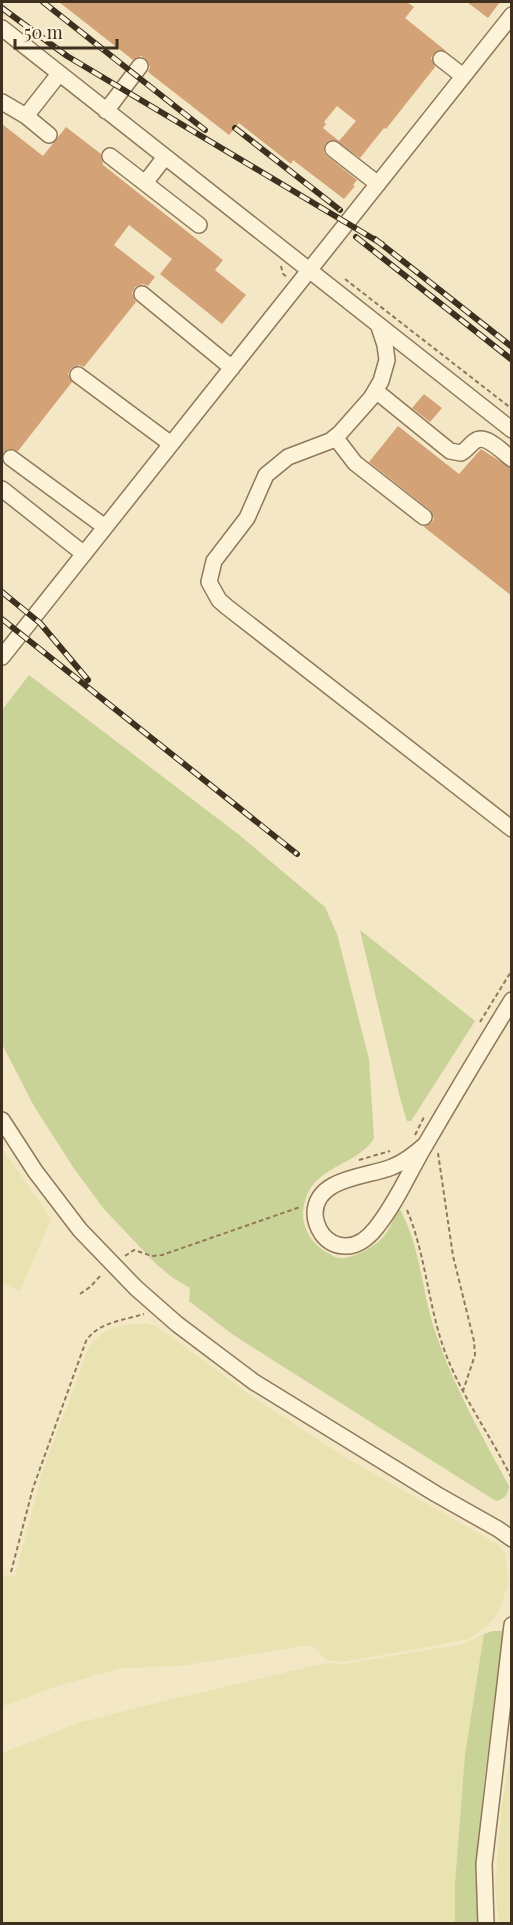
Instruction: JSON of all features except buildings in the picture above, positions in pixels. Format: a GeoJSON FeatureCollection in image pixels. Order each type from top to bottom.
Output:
{"type":"FeatureCollection","features":[{"type":"Feature","properties":{"kind":"street"},"geometry":{"type":"LineString","coordinates":[[2,657],[512,15]]}},
{"type":"Feature","properties":{"kind":"street"},"geometry":{"type":"LineString","coordinates":[[2,28],[512,430]]}},
{"type":"Feature","properties":{"kind":"street"},"geometry":{"type":"LineString","coordinates":[[441,59],[463,76]]}},
{"type":"Feature","properties":{"kind":"street"},"geometry":{"type":"LineString","coordinates":[[106,111],[140,66]]}},
{"type":"Feature","properties":{"kind":"street"},"geometry":{"type":"LineString","coordinates":[[26,116],[59,74]]}},
{"type":"Feature","properties":{"kind":"street"},"geometry":{"type":"LineString","coordinates":[[2,102],[26,116],[50,135]]}},
{"type":"Feature","properties":{"kind":"street"},"geometry":{"type":"LineString","coordinates":[[333,149],[378,184]]}},
{"type":"Feature","properties":{"kind":"street"},"geometry":{"type":"LineString","coordinates":[[110,156],[200,225]]}},
{"type":"Feature","properties":{"kind":"street"},"geometry":{"type":"LineString","coordinates":[[145,183],[165,157]]}},
{"type":"Feature","properties":{"kind":"street"},"geometry":{"type":"LineString","coordinates":[[142,294],[232,368]]}},
{"type":"Feature","properties":{"kind":"street"},"geometry":{"type":"LineString","coordinates":[[379,327],[387,360],[376,391],[354,419],[335,437],[288,457],[266,475],[247,518],[214,561],[209,582],[213,591],[227,607],[512,829]]}},
{"type":"Feature","properties":{"kind":"street"},"geometry":{"type":"LineString","coordinates":[[78,375],[171,444]]}},
{"type":"Feature","properties":{"kind":"street"},"geometry":{"type":"LineString","coordinates":[[376,391],[450,451],[460,453],[479,438],[485,439],[512,459]]}},
{"type":"Feature","properties":{"kind":"street"},"geometry":{"type":"LineString","coordinates":[[335,437],[355,463],[424,517]]}},
{"type":"Feature","properties":{"kind":"street"},"geometry":{"type":"LineString","coordinates":[[11,458],[105,527]]}},
{"type":"Feature","properties":{"kind":"street"},"geometry":{"type":"LineString","coordinates":[[2,489],[84,554]]}},
{"type":"Feature","properties":{"kind":"street"},"geometry":{"type":"LineString","coordinates":[[428,1140],[410,1158],[393,1167],[336,1184],[322,1195],[318,1202],[316,1219],[322,1234],[334,1244],[350,1246],[359,1243],[375,1230],[512,1000]]}},
{"type":"Feature","properties":{"kind":"street"},"geometry":{"type":"LineString","coordinates":[[2,1120],[48,1189],[107,1268],[200,1343],[254,1382],[512,1539]]}},
{"type":"Feature","properties":{"kind":"street"},"geometry":{"type":"LineString","coordinates":[[486,1923],[484,1864],[512,1625]]}},
{"type":"Feature","properties":{"kind":"path"},"geometry":{"type":"LineString","coordinates":[[428,1140],[438,1154],[453,1256],[474,1341],[475,1355],[463,1390]]}},
{"type":"Feature","properties":{"kind":"path"},"geometry":{"type":"LineString","coordinates":[[358,1160],[394,1150]]}},
{"type":"Feature","properties":{"kind":"path"},"geometry":{"type":"LineString","coordinates":[[399,1193],[415,1232],[442,1343],[463,1390],[512,1479]]}},
{"type":"Feature","properties":{"kind":"path"},"geometry":{"type":"LineString","coordinates":[[80,1294],[90,1287],[107,1268],[132,1251],[152,1256],[162,1255],[318,1202]]}},
{"type":"Feature","properties":{"kind":"path"},"geometry":{"type":"LineString","coordinates":[[11,1572],[33,1488],[87,1341],[93,1332],[101,1327],[144,1314],[156,1306]]}},
{"type":"Feature","properties":{"kind":"shaded area"},"geometry":{"type":"Polygon","coordinates":[[[2,1148],[51,1219],[20,1291],[2,1283],[2,1148]]]}},
{"type":"Feature","properties":{"kind":"shaded area"},"geometry":{"type":"Polygon","coordinates":[[[145,1323],[156,1326],[253,1397],[343,1456],[497,1544],[505,1553],[508,1583],[498,1614],[487,1626],[469,1639],[344,1662],[327,1660],[312,1646],[301,1646],[180,1666],[122,1668],[61,1685],[2,1706],[2,1575],[15,1576],[43,1470],[90,1345],[103,1333],[118,1326],[145,1323]]]}},
{"type":"Feature","properties":{"kind":"shaded area"},"geometry":{"type":"Polygon","coordinates":[[[484,1634],[465,1755],[455,1884],[455,1923],[2,1924],[2,1753],[78,1723],[173,1699],[326,1663],[344,1664],[463,1644],[484,1634]]]}},
{"type":"Feature","properties":{"kind":"shaded area"},"geometry":{"type":"Polygon","coordinates":[[[511,1754],[511,1923],[499,1923],[495,1888],[501,1810],[511,1754]]]}},
{"type":"Feature","properties":{"kind":"green space"},"geometry":{"type":"Polygon","coordinates":[[[29,675],[238,834],[325,907],[337,934],[369,1059],[374,1138],[360,1153],[322,1176],[314,1184],[308,1193],[303,1210],[305,1226],[313,1241],[326,1252],[339,1258],[351,1257],[363,1252],[384,1236],[399,1208],[411,1236],[440,1346],[467,1407],[509,1486],[504,1498],[496,1501],[232,1334],[189,1301],[190,1288],[155,1263],[104,1209],[73,1167],[34,1106],[2,1044],[2,710],[29,675]]]}},
{"type":"Feature","properties":{"kind":"green space"},"geometry":{"type":"Polygon","coordinates":[[[360,930],[475,1021],[411,1121],[407,1121],[400,1098],[360,930]]]}},
{"type":"Feature","properties":{"kind":"green space"},"geometry":{"type":"Polygon","coordinates":[[[504,1631],[485,1774],[475,1875],[479,1923],[455,1924],[455,1884],[465,1755],[484,1634],[504,1631]]]}},
{"type":"Feature","properties":{"kind":"railway"},"geometry":{"type":"LineString","coordinates":[[43,2],[205,130]]}},
{"type":"Feature","properties":{"kind":"railway"},"geometry":{"type":"LineString","coordinates":[[2,8],[67,56],[382,244]]}},
{"type":"Feature","properties":{"kind":"railway"},"geometry":{"type":"LineString","coordinates":[[235,128],[340,210]]}},
{"type":"Feature","properties":{"kind":"railway"},"geometry":{"type":"LineString","coordinates":[[356,237],[512,360]]}},
{"type":"Feature","properties":{"kind":"railway"},"geometry":{"type":"LineString","coordinates":[[375,239],[512,347]]}},
{"type":"Feature","properties":{"kind":"railway"},"geometry":{"type":"LineString","coordinates":[[2,592],[40,623],[88,680]]}},
{"type":"Feature","properties":{"kind":"railway"},"geometry":{"type":"LineString","coordinates":[[2,619],[297,854]]}}]}
